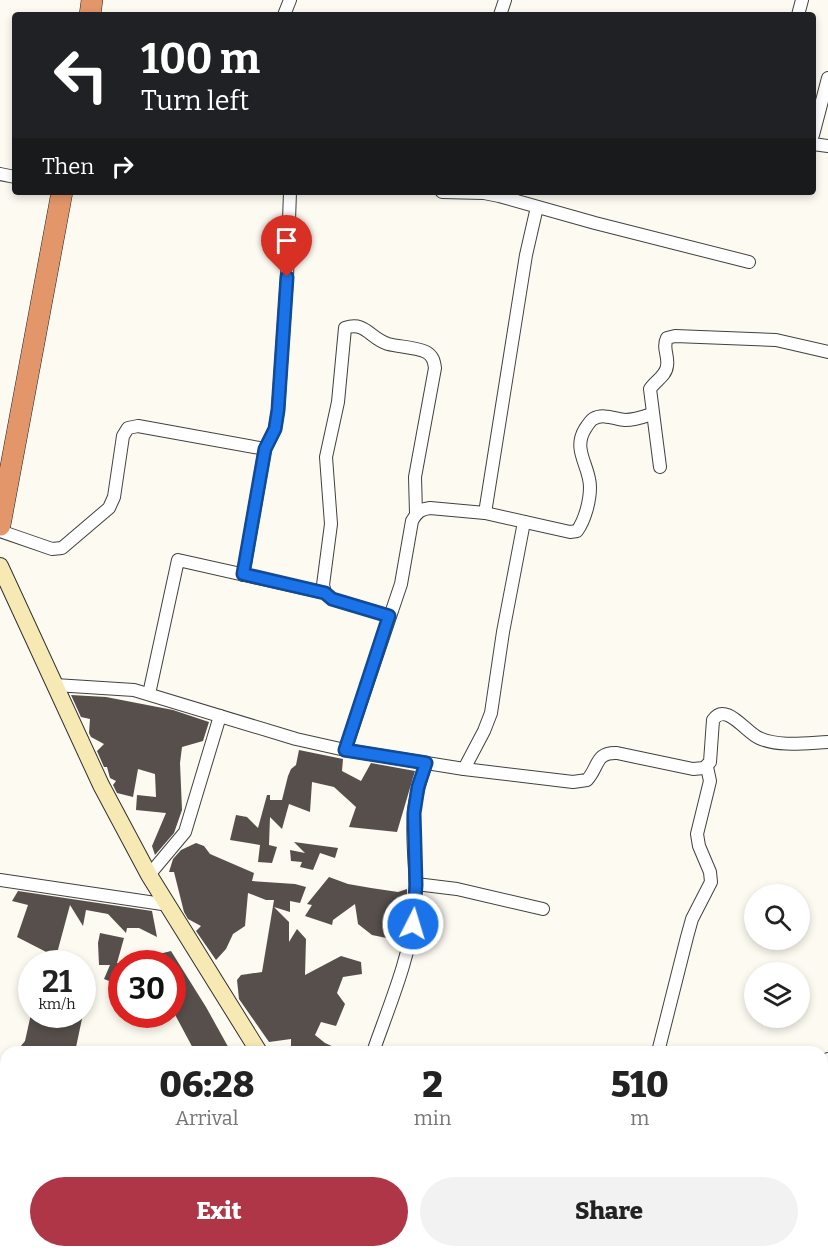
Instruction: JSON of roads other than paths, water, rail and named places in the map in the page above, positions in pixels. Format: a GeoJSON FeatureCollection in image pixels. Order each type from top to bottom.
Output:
{"type":"FeatureCollection","features":[{"type":"Feature","properties":{"kind":"highway"},"geometry":{"type":"LineString","coordinates":[[0,525],[61,195]]}},
{"type":"Feature","properties":{"kind":"main road"},"geometry":{"type":"LineString","coordinates":[[0,566],[101,785],[148,875],[169,905],[255,1046]]}},
{"type":"Feature","properties":{"kind":"street"},"geometry":{"type":"LineString","coordinates":[[816,124],[828,78]]}},
{"type":"Feature","properties":{"kind":"street"},"geometry":{"type":"LineString","coordinates":[[243,574],[265,449],[275,429],[278,410],[290,195]]}},
{"type":"Feature","properties":{"kind":"street"},"geometry":{"type":"LineString","coordinates":[[491,195],[749,262]]}},
{"type":"Feature","properties":{"kind":"street"},"geometry":{"type":"LineString","coordinates":[[485,513],[526,255],[537,207]]}},
{"type":"Feature","properties":{"kind":"street"},"geometry":{"type":"LineString","coordinates":[[325,593],[323,585],[331,524],[326,456],[338,402],[345,328],[354,325],[364,329],[378,340],[426,352],[433,358],[435,368],[415,477],[416,513],[412,521],[403,578],[345,750]]}},
{"type":"Feature","properties":{"kind":"street"},"geometry":{"type":"LineString","coordinates":[[660,467],[650,389],[664,374],[667,366],[664,345],[667,338],[675,336],[776,340],[828,352]]}},
{"type":"Feature","properties":{"kind":"street"},"geometry":{"type":"LineString","coordinates":[[416,513],[430,508],[485,513],[570,532],[577,531],[582,524],[590,494],[590,484],[579,450],[580,439],[585,428],[592,419],[602,416],[635,419],[652,414]]}},
{"type":"Feature","properties":{"kind":"street"},"geometry":{"type":"LineString","coordinates":[[0,531],[52,549],[62,548],[109,508],[114,497],[123,436],[128,428],[138,426],[265,449]]}},
{"type":"Feature","properties":{"kind":"street"},"geometry":{"type":"LineString","coordinates":[[464,769],[491,713],[503,632],[524,522]]}},
{"type":"Feature","properties":{"kind":"street"},"geometry":{"type":"LineString","coordinates":[[149,694],[178,560],[325,593],[332,599],[389,616]]}},
{"type":"Feature","properties":{"kind":"street"},"geometry":{"type":"LineString","coordinates":[[55,685],[116,687],[149,694],[296,738],[345,750],[464,769],[580,782],[590,777],[602,756],[612,753],[693,769],[707,767]]}},
{"type":"Feature","properties":{"kind":"street"},"geometry":{"type":"LineString","coordinates":[[660,1046],[692,919],[711,882],[710,872],[699,846],[697,834],[710,781],[707,767],[711,756],[713,720],[721,714],[734,718],[751,734],[764,740],[794,744],[828,742]]}},
{"type":"Feature","properties":{"kind":"street"},"geometry":{"type":"LineString","coordinates":[[148,875],[185,832],[220,716]]}},
{"type":"Feature","properties":{"kind":"street"},"geometry":{"type":"LineString","coordinates":[[375,1046],[398,981],[413,924],[416,885],[414,813],[418,787],[426,763]]}},
{"type":"Feature","properties":{"kind":"street"},"geometry":{"type":"LineString","coordinates":[[0,880],[169,905]]}},
{"type":"Feature","properties":{"kind":"street"},"geometry":{"type":"LineString","coordinates":[[416,885],[457,889],[543,909]]}}]}
